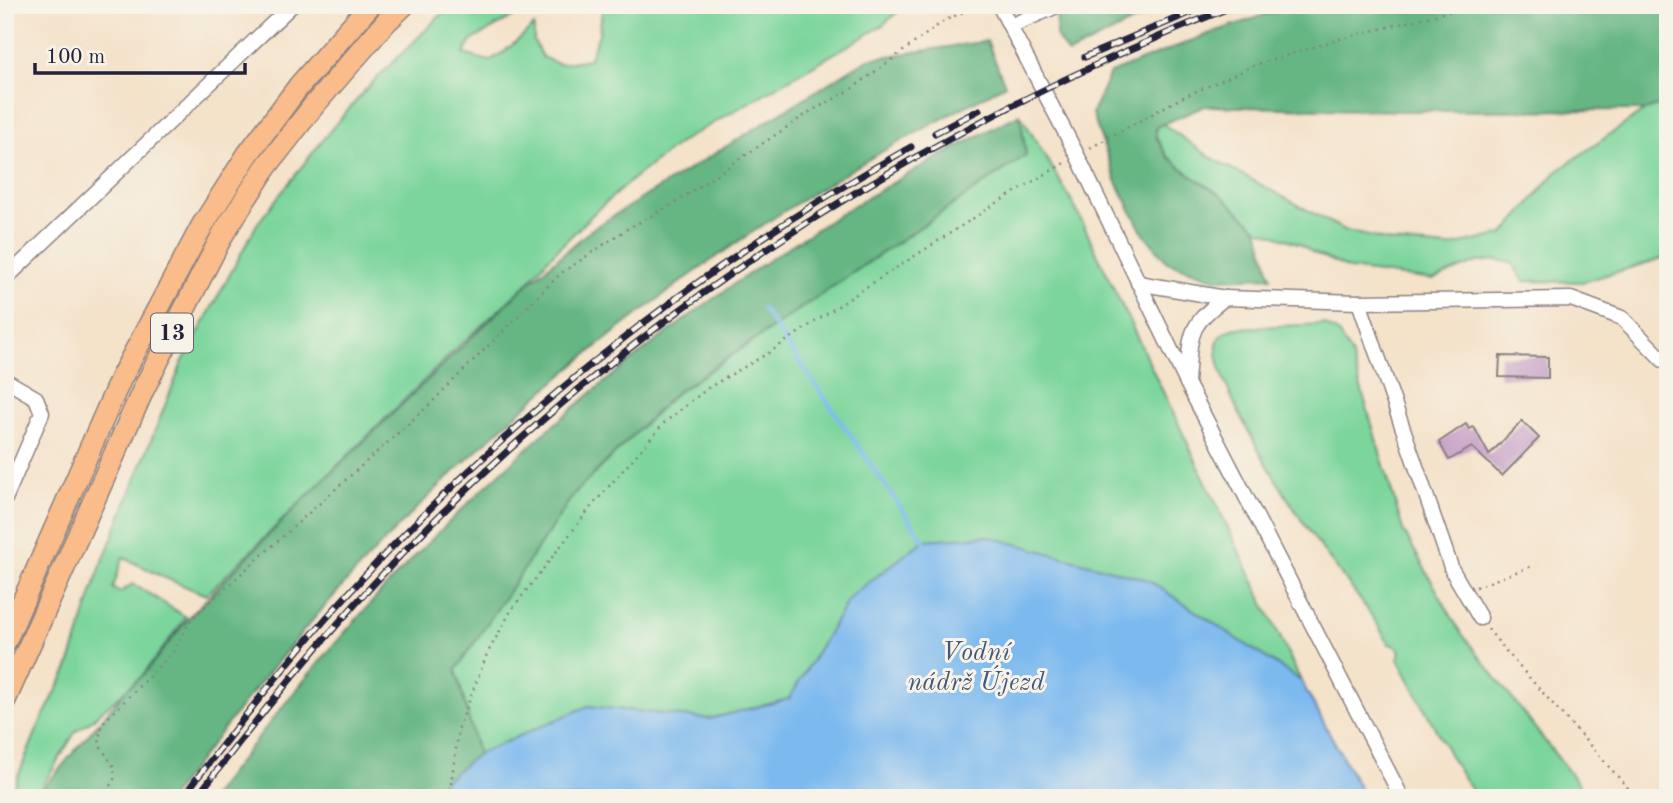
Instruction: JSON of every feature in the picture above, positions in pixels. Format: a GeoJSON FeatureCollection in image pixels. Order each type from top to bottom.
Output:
{"type":"FeatureCollection","features":[{"type":"Feature","properties":{"kind":"highway","name":"13"},"geometry":{"type":"LineString","coordinates":[[5,642],[121,377],[202,226],[248,154],[299,86],[370,5]]}},
{"type":"Feature","properties":{"kind":"highway","name":"13"},"geometry":{"type":"LineString","coordinates":[[5,700],[144,387],[223,234],[266,167],[315,104],[404,5]]}},
{"type":"Feature","properties":{"kind":"street"},"geometry":{"type":"LineString","coordinates":[[5,279],[292,5]]}},
{"type":"Feature","properties":{"kind":"street"},"geometry":{"type":"LineString","coordinates":[[999,5],[1077,155],[1187,383],[1402,798]]}},
{"type":"Feature","properties":{"kind":"street"},"geometry":{"type":"LineString","coordinates":[[1010,26],[1059,5]]}},
{"type":"Feature","properties":{"kind":"street"},"geometry":{"type":"LineString","coordinates":[[1138,283],[1225,298],[1359,302],[1571,299],[1622,318],[1663,360],[1668,355]]}},
{"type":"Feature","properties":{"kind":"street"},"geometry":{"type":"LineString","coordinates":[[1187,383],[1191,332],[1205,313],[1225,298]]}},
{"type":"Feature","properties":{"kind":"street"},"geometry":{"type":"LineString","coordinates":[[1359,302],[1451,570],[1480,618]]}},
{"type":"Feature","properties":{"kind":"street"},"geometry":{"type":"LineString","coordinates":[[5,380],[36,398],[42,413],[5,499]]}},
{"type":"Feature","properties":{"kind":"path"},"geometry":{"type":"LineString","coordinates":[[103,798],[114,779],[114,767],[100,746],[103,723],[173,652],[192,618],[428,406],[560,274],[627,229],[673,204],[811,111],[849,91],[944,21],[978,5]]}},
{"type":"Feature","properties":{"kind":"path"},"geometry":{"type":"LineString","coordinates":[[449,798],[459,727],[487,654],[512,609],[591,507],[665,422],[709,388],[770,352],[989,208],[1077,155],[1181,98],[1258,64],[1340,39],[1475,5]]}},
{"type":"Feature","properties":{"kind":"path"},"geometry":{"type":"LineString","coordinates":[[1464,591],[1532,566]]}},
{"type":"Feature","properties":{"kind":"path"},"geometry":{"type":"LineString","coordinates":[[1480,618],[1509,655],[1637,798]]}},
{"type":"Feature","properties":{"kind":"green space"},"geometry":{"type":"Polygon","coordinates":[[[451,5],[533,5],[471,41],[464,54],[489,61],[504,52],[534,26],[534,41],[542,57],[559,64],[589,59],[599,34],[603,5],[905,5],[882,26],[682,141],[634,178],[596,211],[524,287],[459,346],[206,595],[123,557],[113,588],[120,592],[133,584],[186,617],[142,676],[76,731],[35,798],[9,798],[39,725],[69,666],[99,571],[182,363],[257,224],[369,86],[451,5]]]}},
{"type":"Feature","properties":{"kind":"green space"},"geometry":{"type":"Polygon","coordinates":[[[1057,5],[1167,5],[1068,54],[1056,36],[1057,5]]]}},
{"type":"Feature","properties":{"kind":"green space"},"geometry":{"type":"Polygon","coordinates":[[[1294,5],[1668,5],[1668,102],[1645,110],[1405,111],[1205,106],[1156,127],[1156,137],[1167,156],[1222,196],[1258,229],[1271,277],[1216,279],[1167,262],[1141,230],[1116,180],[1092,113],[1110,73],[1211,33],[1294,5]]]}},
{"type":"Feature","properties":{"kind":"green space"},"geometry":{"type":"Polygon","coordinates":[[[987,41],[1005,85],[909,136],[762,226],[606,339],[508,422],[415,510],[350,578],[258,686],[170,798],[35,798],[128,688],[142,676],[191,615],[300,503],[524,287],[592,229],[868,59],[987,41]]]}},
{"type":"Feature","properties":{"kind":"green space"},"geometry":{"type":"Polygon","coordinates":[[[1668,102],[1668,257],[1582,282],[1524,281],[1512,263],[1496,260],[1477,262],[1433,280],[1349,269],[1300,244],[1258,229],[1222,196],[1167,156],[1156,137],[1156,127],[1163,124],[1210,157],[1344,230],[1392,242],[1448,247],[1504,234],[1556,172],[1645,110],[1668,102]]]}},
{"type":"Feature","properties":{"kind":"green space"},"geometry":{"type":"Polygon","coordinates":[[[1020,114],[1073,203],[1301,681],[1148,580],[924,541],[850,597],[789,699],[709,719],[588,706],[478,754],[456,670],[574,494],[674,395],[1026,155],[1020,114]]]}},
{"type":"Feature","properties":{"kind":"green space"},"geometry":{"type":"Polygon","coordinates":[[[1020,114],[1026,155],[674,394],[574,494],[456,670],[478,754],[423,798],[211,798],[348,628],[407,564],[483,489],[577,405],[676,326],[779,253],[878,191],[1020,114]]]}},
{"type":"Feature","properties":{"kind":"green space"},"geometry":{"type":"Polygon","coordinates":[[[1324,324],[1337,332],[1351,354],[1403,530],[1459,630],[1589,798],[1477,798],[1454,763],[1398,659],[1400,651],[1389,644],[1312,535],[1252,438],[1225,380],[1218,357],[1219,338],[1235,328],[1324,324]]]}},
{"type":"Feature","properties":{"kind":"water","name":"Vodní nádrž Újezd"},"geometry":{"type":"Polygon","coordinates":[[[987,536],[1148,580],[1301,681],[1365,798],[423,798],[478,754],[588,706],[709,719],[789,699],[850,597],[924,540],[987,536]]]}},
{"type":"Feature","properties":{"kind":"building"},"geometry":{"type":"Polygon","coordinates":[[[1500,356],[1548,357],[1548,378],[1499,377],[1500,356]]]}},
{"type":"Feature","properties":{"kind":"building"},"geometry":{"type":"Polygon","coordinates":[[[1522,421],[1539,438],[1502,476],[1472,447],[1449,460],[1439,442],[1466,424],[1469,429],[1474,427],[1489,455],[1522,421]]]}},
{"type":"Feature","properties":{"kind":"waterway"},"geometry":{"type":"LineString","coordinates":[[763,309],[926,544]]}},
{"type":"Feature","properties":{"kind":"railway"},"geometry":{"type":"LineString","coordinates":[[196,798],[308,657],[399,557],[518,442],[610,364],[706,291],[806,223],[909,161],[1016,104],[1125,52],[1236,5]]}},
{"type":"Feature","properties":{"kind":"railway"},"geometry":{"type":"LineString","coordinates":[[1085,57],[1201,8]]}},
{"type":"Feature","properties":{"kind":"railway"},"geometry":{"type":"LineString","coordinates":[[935,133],[979,110]]}},
{"type":"Feature","properties":{"kind":"railway"},"geometry":{"type":"LineString","coordinates":[[182,798],[258,700],[338,605],[466,473],[535,411],[679,296],[832,193],[911,147]]}}]}
